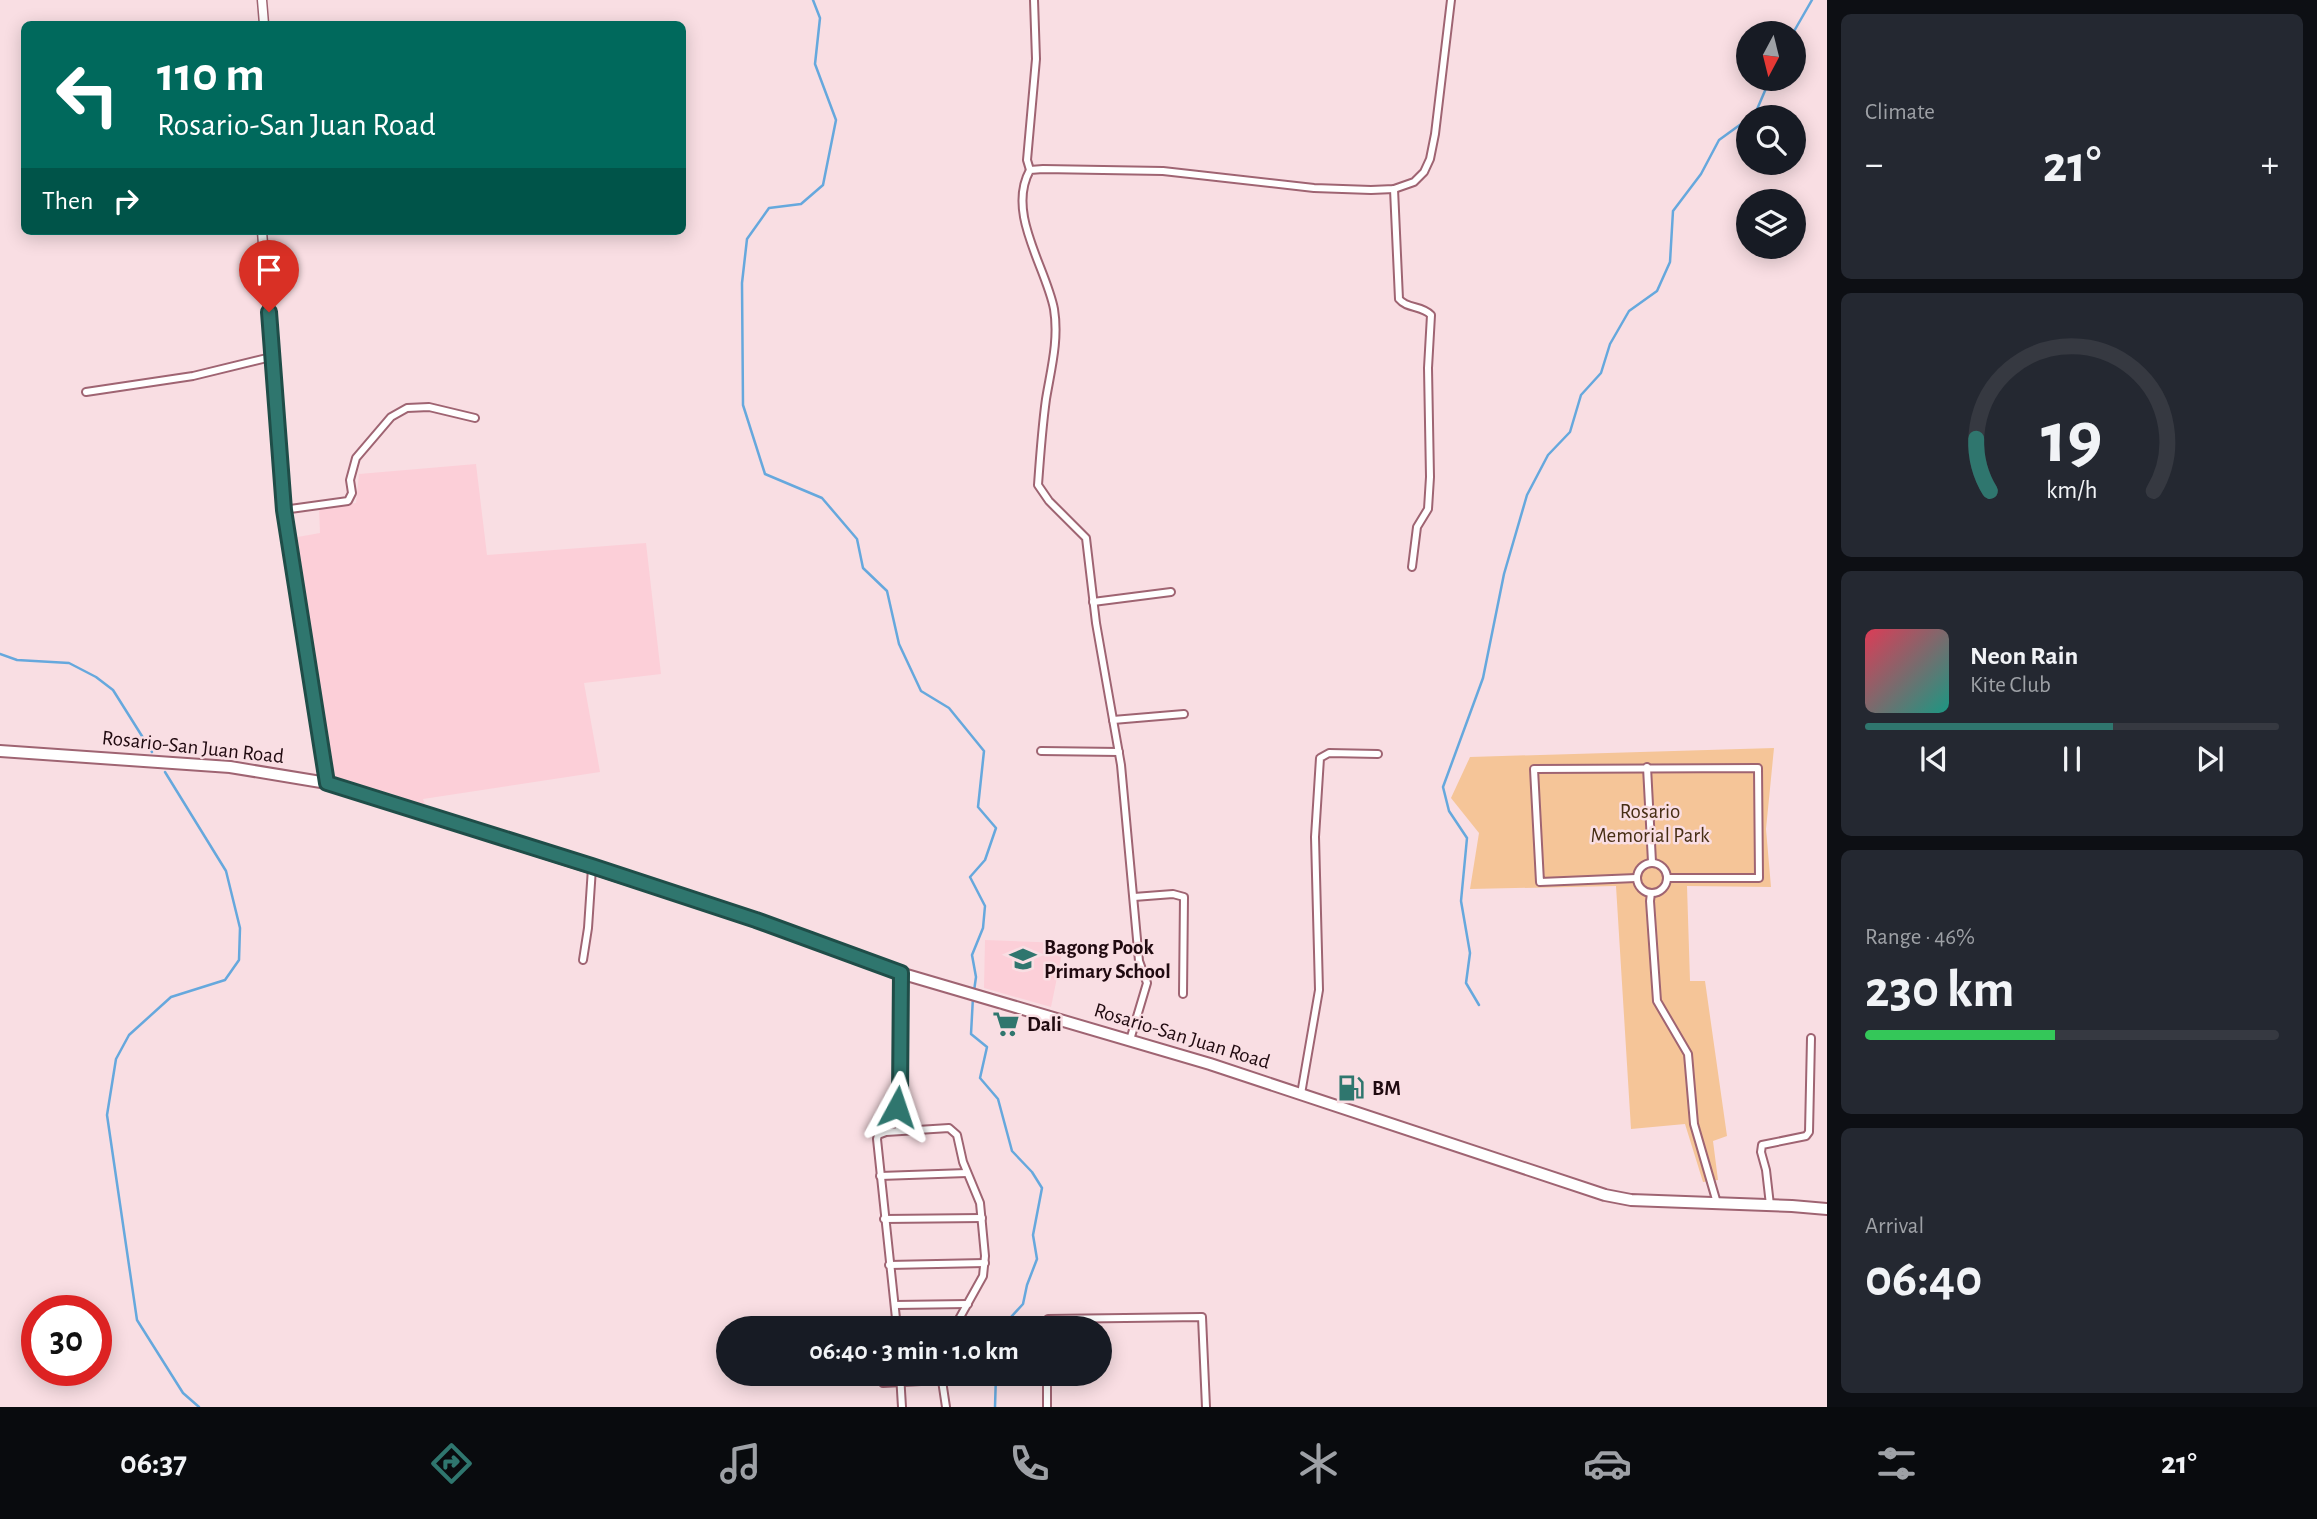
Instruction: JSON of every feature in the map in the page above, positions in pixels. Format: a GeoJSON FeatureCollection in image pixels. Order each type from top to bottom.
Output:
{"type":"FeatureCollection","features":[{"type":"Feature","properties":{"kind":"main road","name":"Rosario-San Juan Road"},"geometry":{"type":"LineString","coordinates":[[0,751],[230,767],[327,783],[756,920],[901,973],[1130,1040],[1605,1195],[1631,1200],[1827,1209]]}},
{"type":"Feature","properties":{"kind":"street"},"geometry":{"type":"LineString","coordinates":[[262,0],[264,21]]}},
{"type":"Feature","properties":{"kind":"street"},"geometry":{"type":"LineString","coordinates":[[1034,0],[1036,59],[1027,160],[1030,170],[1025,180],[1024,209],[1033,251],[1053,307],[1056,340],[1046,401],[1038,485],[1049,501],[1086,538],[1093,602],[1119,752],[1135,897],[1139,961],[1147,983],[1130,1040]]}},
{"type":"Feature","properties":{"kind":"street"},"geometry":{"type":"LineString","coordinates":[[1030,170],[1163,171],[1314,188],[1394,189],[1414,182],[1424,172],[1430,159],[1451,0]]}},
{"type":"Feature","properties":{"kind":"street"},"geometry":{"type":"LineString","coordinates":[[1394,189],[1399,299],[1403,304],[1426,309],[1431,315],[1428,368],[1428,509],[1417,527],[1412,567]]}},
{"type":"Feature","properties":{"kind":"street"},"geometry":{"type":"LineString","coordinates":[[262,235],[284,510],[327,783]]}},
{"type":"Feature","properties":{"kind":"street"},"geometry":{"type":"LineString","coordinates":[[86,392],[193,376],[271,357]]}},
{"type":"Feature","properties":{"kind":"street"},"geometry":{"type":"LineString","coordinates":[[284,510],[348,501],[352,494],[350,480],[356,458],[391,417],[407,408],[429,407],[475,418]]}},
{"type":"Feature","properties":{"kind":"street"},"geometry":{"type":"LineString","coordinates":[[1093,602],[1171,592]]}},
{"type":"Feature","properties":{"kind":"street"},"geometry":{"type":"LineString","coordinates":[[1113,720],[1184,714]]}},
{"type":"Feature","properties":{"kind":"street"},"geometry":{"type":"LineString","coordinates":[[1041,751],[1119,752]]}},
{"type":"Feature","properties":{"kind":"street"},"geometry":{"type":"LineString","coordinates":[[1301,1094],[1319,990],[1315,837],[1320,758],[1329,753],[1378,754]]}},
{"type":"Feature","properties":{"kind":"street"},"geometry":{"type":"LineString","coordinates":[[1647,767],[1652,862]]}},
{"type":"Feature","properties":{"kind":"street"},"geometry":{"type":"LineString","coordinates":[[1636,878],[1541,882],[1534,769],[1758,768],[1759,878],[1667,878]]}},
{"type":"Feature","properties":{"kind":"street"},"geometry":{"type":"LineString","coordinates":[[1652,862],[1664,869],[1667,878],[1664,887],[1651,893],[1640,888],[1636,878],[1639,868],[1652,862]]}},
{"type":"Feature","properties":{"kind":"street"},"geometry":{"type":"LineString","coordinates":[[583,960],[589,928],[592,866]]}},
{"type":"Feature","properties":{"kind":"street"},"geometry":{"type":"LineString","coordinates":[[1651,893],[1657,1000],[1688,1054],[1694,1124],[1717,1203]]}},
{"type":"Feature","properties":{"kind":"street"},"geometry":{"type":"LineString","coordinates":[[1135,897],[1173,894],[1184,897],[1183,994]]}},
{"type":"Feature","properties":{"kind":"street"},"geometry":{"type":"LineString","coordinates":[[899,1130],[897,1107],[900,1097],[901,973]]}},
{"type":"Feature","properties":{"kind":"street"},"geometry":{"type":"LineString","coordinates":[[1770,1205],[1762,1145],[1806,1136],[1809,1132],[1811,1038]]}},
{"type":"Feature","properties":{"kind":"street"},"geometry":{"type":"LineString","coordinates":[[900,1097],[905,1105],[907,1130]]}},
{"type":"Feature","properties":{"kind":"street"},"geometry":{"type":"LineString","coordinates":[[896,1316],[877,1139],[881,1133],[899,1130],[949,1128],[954,1131],[967,1173],[978,1197],[985,1263],[983,1276],[961,1316]]}},
{"type":"Feature","properties":{"kind":"street"},"geometry":{"type":"LineString","coordinates":[[880,1176],[967,1173]]}},
{"type":"Feature","properties":{"kind":"street"},"geometry":{"type":"LineString","coordinates":[[884,1219],[982,1218]]}},
{"type":"Feature","properties":{"kind":"street"},"geometry":{"type":"LineString","coordinates":[[889,1265],[985,1263]]}},
{"type":"Feature","properties":{"kind":"street"},"geometry":{"type":"LineString","coordinates":[[895,1305],[968,1304]]}},
{"type":"Feature","properties":{"kind":"street"},"geometry":{"type":"LineString","coordinates":[[1112,1318],[1202,1317],[1206,1407]]}},
{"type":"Feature","properties":{"kind":"street"},"geometry":{"type":"LineString","coordinates":[[900,1386],[902,1407]]}},
{"type":"Feature","properties":{"kind":"street"},"geometry":{"type":"LineString","coordinates":[[942,1386],[946,1407]]}},
{"type":"Feature","properties":{"kind":"street"},"geometry":{"type":"LineString","coordinates":[[1047,1386],[1047,1407]]}},
{"type":"Feature","properties":{"kind":"shaded area"},"geometry":{"type":"Polygon","coordinates":[[[476,464],[487,555],[646,543],[661,674],[584,683],[600,772],[423,799],[426,807],[393,794],[329,777],[292,538],[320,533],[319,508],[356,503],[359,474],[476,464]]]}},
{"type":"Feature","properties":{"kind":"shaded area","name":"Bagong Pook Primary School"},"geometry":{"type":"Polygon","coordinates":[[[985,940],[1064,943],[1051,1007],[984,988],[985,940]]]}},
{"type":"Feature","properties":{"kind":"green space","name":"Rosario Memorial Park"},"geometry":{"type":"Polygon","coordinates":[[[1774,748],[1766,829],[1771,887],[1687,886],[1690,981],[1705,981],[1727,1136],[1713,1141],[1718,1180],[1703,1182],[1685,1124],[1631,1129],[1616,886],[1470,889],[1479,833],[1451,798],[1470,757],[1774,748]]]}},
{"type":"Feature","properties":{"kind":"waterway"},"geometry":{"type":"LineString","coordinates":[[813,0],[820,18],[815,64],[836,120],[823,185],[801,204],[769,208],[747,239],[742,283],[743,405],[765,474],[822,498],[857,539],[863,568],[887,591],[899,644],[921,691],[949,708],[984,751],[978,807],[996,828],[985,860],[970,877],[985,906],[983,928],[972,955],[976,977],[974,991]]}},
{"type":"Feature","properties":{"kind":"waterway"},"geometry":{"type":"LineString","coordinates":[[1800,21],[1812,0]]}},
{"type":"Feature","properties":{"kind":"waterway"},"geometry":{"type":"LineString","coordinates":[[1759,105],[1765,91]]}},
{"type":"Feature","properties":{"kind":"waterway"},"geometry":{"type":"LineString","coordinates":[[1479,1005],[1466,983],[1470,953],[1461,901],[1467,838],[1449,811],[1443,787],[1483,678],[1504,574],[1527,495],[1548,455],[1570,432],[1581,395],[1601,373],[1610,344],[1629,311],[1657,291],[1670,262],[1673,211],[1701,174],[1719,140],[1736,128]]}},
{"type":"Feature","properties":{"kind":"waterway"},"geometry":{"type":"LineString","coordinates":[[0,654],[17,660],[69,663],[96,677],[113,690],[152,752]]}},
{"type":"Feature","properties":{"kind":"waterway"},"geometry":{"type":"LineString","coordinates":[[165,772],[226,871],[240,928],[239,960],[225,980],[171,997],[129,1035],[116,1059],[107,1115],[137,1320],[183,1393],[199,1407]]}},
{"type":"Feature","properties":{"kind":"waterway"},"geometry":{"type":"LineString","coordinates":[[973,997],[971,1034],[987,1047],[980,1078],[998,1099],[1012,1151],[1032,1172],[1042,1188],[1033,1235],[1037,1259],[1023,1304],[1012,1316]]}},
{"type":"Feature","properties":{"kind":"waterway"},"geometry":{"type":"LineString","coordinates":[[995,1407],[996,1386]]}},
{"type":"Feature","properties":{"kind":"place","name":"Bagong Pook Primary School"},"geometry":{"type":"Point","coordinates":[1023,959]}},
{"type":"Feature","properties":{"kind":"place","name":"Dali"},"geometry":{"type":"Point","coordinates":[1006,1024]}},
{"type":"Feature","properties":{"kind":"place","name":"BM"},"geometry":{"type":"Point","coordinates":[1351,1088]}},
{"type":"Feature","properties":{"kind":"route"},"geometry":{"type":"LineString","coordinates":[[269,312],[288,545],[327,783],[756,920],[901,973],[900,1097],[897,1107]]}}]}
